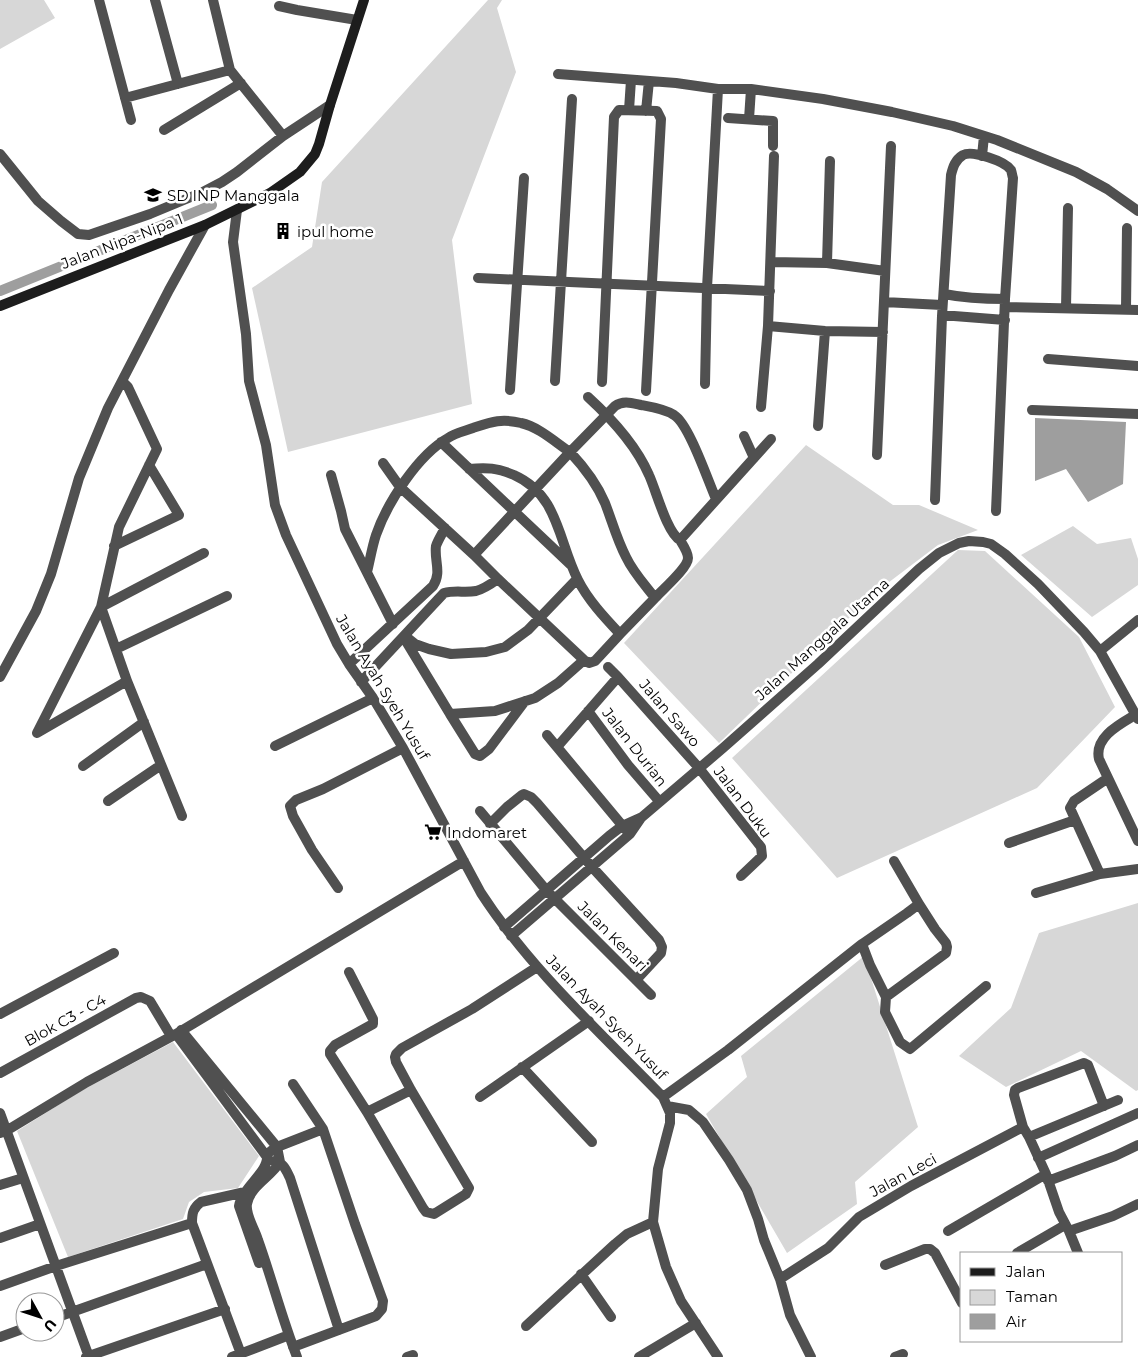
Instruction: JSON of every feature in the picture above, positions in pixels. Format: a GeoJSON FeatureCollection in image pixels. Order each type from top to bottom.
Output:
{"type":"FeatureCollection","features":[{"type":"Feature","properties":{"kind":"street"},"geometry":{"type":"LineString","coordinates":[[99,0],[131,120]]}},
{"type":"Feature","properties":{"kind":"street"},"geometry":{"type":"LineString","coordinates":[[155,0],[178,84]]}},
{"type":"Feature","properties":{"kind":"street"},"geometry":{"type":"LineString","coordinates":[[213,0],[230,70],[283,136]]}},
{"type":"Feature","properties":{"kind":"street","name":"Jalan Nipa-Nipa 1"},"geometry":{"type":"LineString","coordinates":[[0,306],[205,225],[270,192],[300,172],[315,154],[319,144],[364,0]]}},
{"type":"Feature","properties":{"kind":"street"},"geometry":{"type":"LineString","coordinates":[[279,6],[357,20]]}},
{"type":"Feature","properties":{"kind":"street"},"geometry":{"type":"LineString","coordinates":[[125,98],[230,70]]}},
{"type":"Feature","properties":{"kind":"street"},"geometry":{"type":"LineString","coordinates":[[558,74],[649,81],[718,89],[751,89],[823,99],[953,126],[997,140],[1076,172],[1107,189],[1138,211]]}},
{"type":"Feature","properties":{"kind":"street"},"geometry":{"type":"LineString","coordinates":[[628,110],[631,80]]}},
{"type":"Feature","properties":{"kind":"street"},"geometry":{"type":"LineString","coordinates":[[646,111],[649,81]]}},
{"type":"Feature","properties":{"kind":"street"},"geometry":{"type":"LineString","coordinates":[[164,130],[241,83]]}},
{"type":"Feature","properties":{"kind":"street"},"geometry":{"type":"LineString","coordinates":[[705,384],[707,288],[718,89]]}},
{"type":"Feature","properties":{"kind":"street"},"geometry":{"type":"LineString","coordinates":[[749,119],[751,89]]}},
{"type":"Feature","properties":{"kind":"street"},"geometry":{"type":"LineString","coordinates":[[555,381],[572,99]]}},
{"type":"Feature","properties":{"kind":"street"},"geometry":{"type":"LineString","coordinates":[[0,154],[38,201],[67,226],[78,234],[83,235],[104,230],[150,214],[222,182],[283,136],[330,105]]}},
{"type":"Feature","properties":{"kind":"street"},"geometry":{"type":"LineString","coordinates":[[602,382],[614,117],[620,110],[656,111],[661,119],[646,391]]}},
{"type":"Feature","properties":{"kind":"street"},"geometry":{"type":"LineString","coordinates":[[728,118],[773,121],[770,291],[761,406]]}},
{"type":"Feature","properties":{"kind":"street"},"geometry":{"type":"LineString","coordinates":[[982,156],[984,136]]}},
{"type":"Feature","properties":{"kind":"street"},"geometry":{"type":"LineString","coordinates":[[877,455],[891,146]]}},
{"type":"Feature","properties":{"kind":"street"},"geometry":{"type":"LineString","coordinates":[[935,500],[942,316],[951,175],[954,164],[964,154],[970,153],[1000,162],[1010,169],[1013,178],[1005,303],[996,511]]}},
{"type":"Feature","properties":{"kind":"street"},"geometry":{"type":"LineString","coordinates":[[827,263],[830,161]]}},
{"type":"Feature","properties":{"kind":"street"},"geometry":{"type":"LineString","coordinates":[[510,390],[524,178]]}},
{"type":"Feature","properties":{"kind":"street"},"geometry":{"type":"LineString","coordinates":[[1066,308],[1068,208]]}},
{"type":"Feature","properties":{"kind":"street","name":"Jalan Ayah Syeh Yusuf"},"geometry":{"type":"LineString","coordinates":[[237,210],[233,242],[246,334],[249,381],[266,445],[275,504],[286,535],[319,608],[337,644],[403,748],[481,893],[504,927],[537,967],[665,1101]]}},
{"type":"Feature","properties":{"kind":"street"},"geometry":{"type":"LineString","coordinates":[[0,677],[36,611],[48,583],[79,478],[108,408],[205,225]]}},
{"type":"Feature","properties":{"kind":"street"},"geometry":{"type":"LineString","coordinates":[[1126,309],[1127,228]]}},
{"type":"Feature","properties":{"kind":"street"},"geometry":{"type":"LineString","coordinates":[[771,262],[827,263],[885,270]]}},
{"type":"Feature","properties":{"kind":"street"},"geometry":{"type":"LineString","coordinates":[[478,278],[770,291]]}},
{"type":"Feature","properties":{"kind":"street"},"geometry":{"type":"LineString","coordinates":[[884,302],[943,300],[956,296],[1005,303],[1066,308],[1138,310]]}},
{"type":"Feature","properties":{"kind":"street"},"geometry":{"type":"LineString","coordinates":[[942,316],[1005,320]]}},
{"type":"Feature","properties":{"kind":"street"},"geometry":{"type":"LineString","coordinates":[[768,326],[825,331],[883,332]]}},
{"type":"Feature","properties":{"kind":"street"},"geometry":{"type":"LineString","coordinates":[[818,426],[825,331]]}},
{"type":"Feature","properties":{"kind":"street"},"geometry":{"type":"LineString","coordinates":[[1048,359],[1138,366]]}},
{"type":"Feature","properties":{"kind":"street"},"geometry":{"type":"LineString","coordinates":[[122,381],[128,387],[157,449],[119,528],[101,607],[37,733],[127,681]]}},
{"type":"Feature","properties":{"kind":"street"},"geometry":{"type":"LineString","coordinates":[[383,463],[400,487],[584,660],[589,663],[595,662],[682,569],[687,561],[686,552],[680,540],[670,528],[650,475],[642,460],[607,414],[588,397]]}},
{"type":"Feature","properties":{"kind":"street"},"geometry":{"type":"LineString","coordinates":[[474,555],[535,488],[607,414],[618,404],[626,402],[663,410],[676,416],[683,423],[716,499]]}},
{"type":"Feature","properties":{"kind":"street"},"geometry":{"type":"LineString","coordinates":[[1032,410],[1138,414]]}},
{"type":"Feature","properties":{"kind":"street"},"geometry":{"type":"LineString","coordinates":[[367,572],[381,522],[400,487],[418,464],[449,436],[494,421],[506,420],[529,425],[570,452],[582,466],[604,501],[625,556],[655,598]]}},
{"type":"Feature","properties":{"kind":"street"},"geometry":{"type":"LineString","coordinates":[[744,436],[754,458]]}},
{"type":"Feature","properties":{"kind":"street"},"geometry":{"type":"LineString","coordinates":[[680,540],[771,439]]}},
{"type":"Feature","properties":{"kind":"street"},"geometry":{"type":"LineString","coordinates":[[441,442],[572,566]]}},
{"type":"Feature","properties":{"kind":"street"},"geometry":{"type":"LineString","coordinates":[[114,546],[178,515],[149,466]]}},
{"type":"Feature","properties":{"kind":"street"},"geometry":{"type":"LineString","coordinates":[[469,469],[487,467],[506,472],[535,488],[546,501],[577,579],[606,619],[620,634]]}},
{"type":"Feature","properties":{"kind":"street"},"geometry":{"type":"LineString","coordinates":[[330,475],[345,529],[393,624]]}},
{"type":"Feature","properties":{"kind":"street"},"geometry":{"type":"LineString","coordinates":[[349,664],[433,586],[438,574],[436,548],[445,528]]}},
{"type":"Feature","properties":{"kind":"street","name":"Jalan Manggala Utama"},"geometry":{"type":"LineString","coordinates":[[504,927],[584,857],[622,826],[642,817],[723,748],[818,664],[920,569],[939,553],[959,543],[969,541],[991,544],[1038,584],[1100,651],[1137,717]]}},
{"type":"Feature","properties":{"kind":"street"},"geometry":{"type":"LineString","coordinates":[[101,607],[204,553]]}},
{"type":"Feature","properties":{"kind":"street"},"geometry":{"type":"LineString","coordinates":[[362,682],[444,593],[476,591],[487,587],[498,579]]}},
{"type":"Feature","properties":{"kind":"street"},"geometry":{"type":"LineString","coordinates":[[405,637],[429,649],[451,654],[486,652],[505,647],[528,630],[577,579]]}},
{"type":"Feature","properties":{"kind":"street"},"geometry":{"type":"LineString","coordinates":[[116,649],[227,596]]}},
{"type":"Feature","properties":{"kind":"street"},"geometry":{"type":"LineString","coordinates":[[101,607],[127,681],[182,816]]}},
{"type":"Feature","properties":{"kind":"street"},"geometry":{"type":"LineString","coordinates":[[1100,651],[1138,620]]}},
{"type":"Feature","properties":{"kind":"street"},"geometry":{"type":"LineString","coordinates":[[405,637],[475,754],[480,756],[488,749],[526,700]]}},
{"type":"Feature","properties":{"kind":"street"},"geometry":{"type":"LineString","coordinates":[[450,714],[495,711],[535,698],[558,683],[584,660]]}},
{"type":"Feature","properties":{"kind":"street","name":"Jalan Sawo"},"geometry":{"type":"LineString","coordinates":[[608,667],[699,768]]}},
{"type":"Feature","properties":{"kind":"street"},"geometry":{"type":"LineString","coordinates":[[557,747],[618,677]]}},
{"type":"Feature","properties":{"kind":"street"},"geometry":{"type":"LineString","coordinates":[[275,746],[373,698]]}},
{"type":"Feature","properties":{"kind":"street","name":"Jalan Durian"},"geometry":{"type":"LineString","coordinates":[[588,711],[628,765],[660,801]]}},
{"type":"Feature","properties":{"kind":"street"},"geometry":{"type":"LineString","coordinates":[[1137,717],[1115,727],[1104,738],[1098,747],[1097,753],[1138,841]]}},
{"type":"Feature","properties":{"kind":"street"},"geometry":{"type":"LineString","coordinates":[[83,766],[144,722]]}},
{"type":"Feature","properties":{"kind":"street"},"geometry":{"type":"LineString","coordinates":[[547,735],[630,834]]}},
{"type":"Feature","properties":{"kind":"street"},"geometry":{"type":"LineString","coordinates":[[338,888],[312,850],[293,816],[290,806],[296,800],[323,789],[403,748]]}},
{"type":"Feature","properties":{"kind":"street"},"geometry":{"type":"LineString","coordinates":[[108,801],[161,765]]}},
{"type":"Feature","properties":{"kind":"street","name":"Jalan Duku"},"geometry":{"type":"LineString","coordinates":[[699,768],[762,847],[762,856],[740,876]]}},
{"type":"Feature","properties":{"kind":"street"},"geometry":{"type":"LineString","coordinates":[[1100,874],[1070,808],[1071,804],[1108,778]]}},
{"type":"Feature","properties":{"kind":"street"},"geometry":{"type":"LineString","coordinates":[[490,824],[524,794],[537,802],[592,867],[659,940],[662,947],[661,954],[636,980]]}},
{"type":"Feature","properties":{"kind":"street","name":"Jalan Kenari"},"geometry":{"type":"LineString","coordinates":[[480,811],[554,899],[651,995]]}},
{"type":"Feature","properties":{"kind":"street"},"geometry":{"type":"LineString","coordinates":[[511,936],[630,834],[642,817]]}},
{"type":"Feature","properties":{"kind":"street"},"geometry":{"type":"LineString","coordinates":[[1009,842],[1075,820]]}},
{"type":"Feature","properties":{"kind":"street"},"geometry":{"type":"LineString","coordinates":[[3,1132],[87,1082],[176,1033],[464,861]]}},
{"type":"Feature","properties":{"kind":"street"},"geometry":{"type":"LineString","coordinates":[[886,997],[946,953],[947,949],[946,943],[919,904],[894,861]]}},
{"type":"Feature","properties":{"kind":"street"},"geometry":{"type":"LineString","coordinates":[[1036,893],[1100,874],[1138,869]]}},
{"type":"Feature","properties":{"kind":"street"},"geometry":{"type":"LineString","coordinates":[[665,1101],[862,944],[919,904]]}},
{"type":"Feature","properties":{"kind":"street"},"geometry":{"type":"LineString","coordinates":[[862,944],[886,997],[885,1012],[900,1042],[910,1049],[986,986]]}},
{"type":"Feature","properties":{"kind":"street"},"geometry":{"type":"LineString","coordinates":[[0,1014],[114,953]]}},
{"type":"Feature","properties":{"kind":"street"},"geometry":{"type":"LineString","coordinates":[[349,972],[373,1019],[373,1024],[335,1045],[330,1054],[367,1112],[422,1208],[426,1212],[434,1214],[466,1194],[469,1188],[411,1090],[395,1057],[398,1051],[472,1009],[537,967]]}},
{"type":"Feature","properties":{"kind":"street","name":"Blok C3 - C4"},"geometry":{"type":"LineString","coordinates":[[0,1073],[136,998],[141,997],[150,1001],[176,1033]]}},
{"type":"Feature","properties":{"kind":"street"},"geometry":{"type":"LineString","coordinates":[[480,1097],[589,1021]]}},
{"type":"Feature","properties":{"kind":"street"},"geometry":{"type":"LineString","coordinates":[[176,1033],[277,1147],[280,1162],[276,1170],[258,1185],[254,1191],[247,1204],[247,1212],[258,1240],[293,1354]]}},
{"type":"Feature","properties":{"kind":"street"},"geometry":{"type":"LineString","coordinates":[[176,1033],[267,1157],[280,1162],[286,1169],[339,1330]]}},
{"type":"Feature","properties":{"kind":"street"},"geometry":{"type":"LineString","coordinates":[[1078,1252],[1047,1177],[1023,1127],[1014,1095],[1015,1090],[1018,1088],[1084,1063],[1088,1066],[1104,1106]]}},
{"type":"Feature","properties":{"kind":"street"},"geometry":{"type":"LineString","coordinates":[[522,1067],[592,1142]]}},
{"type":"Feature","properties":{"kind":"street"},"geometry":{"type":"LineString","coordinates":[[293,1084],[323,1129],[354,1224],[383,1301],[382,1310],[376,1316],[339,1330],[293,1354]]}},
{"type":"Feature","properties":{"kind":"street"},"geometry":{"type":"LineString","coordinates":[[367,1112],[411,1090]]}},
{"type":"Feature","properties":{"kind":"street"},"geometry":{"type":"LineString","coordinates":[[1029,1137],[1118,1100]]}},
{"type":"Feature","properties":{"kind":"street"},"geometry":{"type":"LineString","coordinates":[[665,1101],[670,1113],[670,1122],[658,1169],[653,1222],[666,1267],[681,1300],[718,1357]]}},
{"type":"Feature","properties":{"kind":"street"},"geometry":{"type":"LineString","coordinates":[[665,1101],[689,1110],[704,1122],[747,1190],[780,1279],[790,1315],[811,1357]]}},
{"type":"Feature","properties":{"kind":"street"},"geometry":{"type":"LineString","coordinates":[[0,1113],[3,1132],[23,1178],[88,1357],[225,1309]]}},
{"type":"Feature","properties":{"kind":"street"},"geometry":{"type":"LineString","coordinates":[[1038,1158],[1138,1113]]}},
{"type":"Feature","properties":{"kind":"street","name":"Jalan Leci"},"geometry":{"type":"LineString","coordinates":[[780,1279],[828,1248],[859,1217],[911,1186],[1023,1127]]}},
{"type":"Feature","properties":{"kind":"street"},"geometry":{"type":"LineString","coordinates":[[293,1354],[284,1337],[239,1206],[245,1192],[266,1164],[267,1157],[277,1147],[323,1129]]}},
{"type":"Feature","properties":{"kind":"street"},"geometry":{"type":"LineString","coordinates":[[948,1231],[1047,1177],[1115,1156],[1138,1145]]}},
{"type":"Feature","properties":{"kind":"street"},"geometry":{"type":"LineString","coordinates":[[0,1185],[23,1178]]}},
{"type":"Feature","properties":{"kind":"street"},"geometry":{"type":"LineString","coordinates":[[245,1192],[201,1202],[193,1211],[192,1223],[225,1309],[237,1355],[284,1337]]}},
{"type":"Feature","properties":{"kind":"street"},"geometry":{"type":"LineString","coordinates":[[1022,1252],[1067,1228],[1113,1216],[1138,1204]]}},
{"type":"Feature","properties":{"kind":"street"},"geometry":{"type":"LineString","coordinates":[[526,1326],[627,1234],[653,1222]]}},
{"type":"Feature","properties":{"kind":"street"},"geometry":{"type":"LineString","coordinates":[[0,1286],[56,1266],[192,1223]]}},
{"type":"Feature","properties":{"kind":"street"},"geometry":{"type":"LineString","coordinates":[[0,1238],[40,1224]]}},
{"type":"Feature","properties":{"kind":"street"},"geometry":{"type":"LineString","coordinates":[[885,1266],[925,1249],[930,1249],[958,1285]]}},
{"type":"Feature","properties":{"kind":"street"},"geometry":{"type":"LineString","coordinates":[[65,1314],[207,1264]]}},
{"type":"Feature","properties":{"kind":"street"},"geometry":{"type":"LineString","coordinates":[[581,1274],[610,1317]]}},
{"type":"Feature","properties":{"kind":"street"},"geometry":{"type":"LineString","coordinates":[[639,1357],[696,1323]]}},
{"type":"Feature","properties":{"kind":"street"},"geometry":{"type":"LineString","coordinates":[[0,1337],[15,1332]]}},
{"type":"Feature","properties":{"kind":"green space"},"geometry":{"type":"Polygon","coordinates":[[[0,0],[44,0],[55,18],[0,49],[0,0]]]}},
{"type":"Feature","properties":{"kind":"green space"},"geometry":{"type":"Polygon","coordinates":[[[488,0],[502,0],[497,8],[516,72],[452,240],[472,404],[288,452],[252,288],[312,247],[322,182],[488,0]]]}},
{"type":"Feature","properties":{"kind":"green space"},"geometry":{"type":"Polygon","coordinates":[[[806,445],[893,505],[919,505],[978,530],[938,545],[876,592],[719,743],[624,643],[806,445]]]}},
{"type":"Feature","properties":{"kind":"green space"},"geometry":{"type":"Polygon","coordinates":[[[1073,526],[1097,544],[1131,538],[1138,559],[1138,585],[1092,617],[1021,555],[1073,526]]]}},
{"type":"Feature","properties":{"kind":"green space"},"geometry":{"type":"Polygon","coordinates":[[[958,550],[985,551],[1079,637],[1115,707],[1037,788],[837,878],[732,758],[958,550]]]}},
{"type":"Feature","properties":{"kind":"green space"},"geometry":{"type":"Polygon","coordinates":[[[1138,903],[1138,1090],[1136,1091],[1081,1051],[1006,1087],[959,1056],[1011,1008],[1039,933],[1138,903]]]}},
{"type":"Feature","properties":{"kind":"green space"},"geometry":{"type":"Polygon","coordinates":[[[864,956],[918,1127],[855,1182],[857,1204],[787,1253],[706,1114],[747,1077],[741,1056],[864,956]]]}},
{"type":"Feature","properties":{"kind":"green space"},"geometry":{"type":"Polygon","coordinates":[[[173,1042],[259,1156],[238,1188],[204,1192],[189,1202],[183,1219],[68,1257],[17,1131],[79,1092],[173,1042]]]}},
{"type":"Feature","properties":{"kind":"water"},"geometry":{"type":"Polygon","coordinates":[[[1035,418],[1126,422],[1123,484],[1088,502],[1066,469],[1035,481],[1035,418]]]}},
{"type":"Feature","properties":{"kind":"waterway"},"geometry":{"type":"LineString","coordinates":[[0,291],[212,205]]}},
{"type":"Feature","properties":{"kind":"place","name":"SD INP Manggala"},"geometry":{"type":"Point","coordinates":[153,195]}},
{"type":"Feature","properties":{"kind":"place","name":"ipul home"},"geometry":{"type":"Point","coordinates":[283,231]}},
{"type":"Feature","properties":{"kind":"place","name":"Indomaret"},"geometry":{"type":"Point","coordinates":[433,832]}}]}
